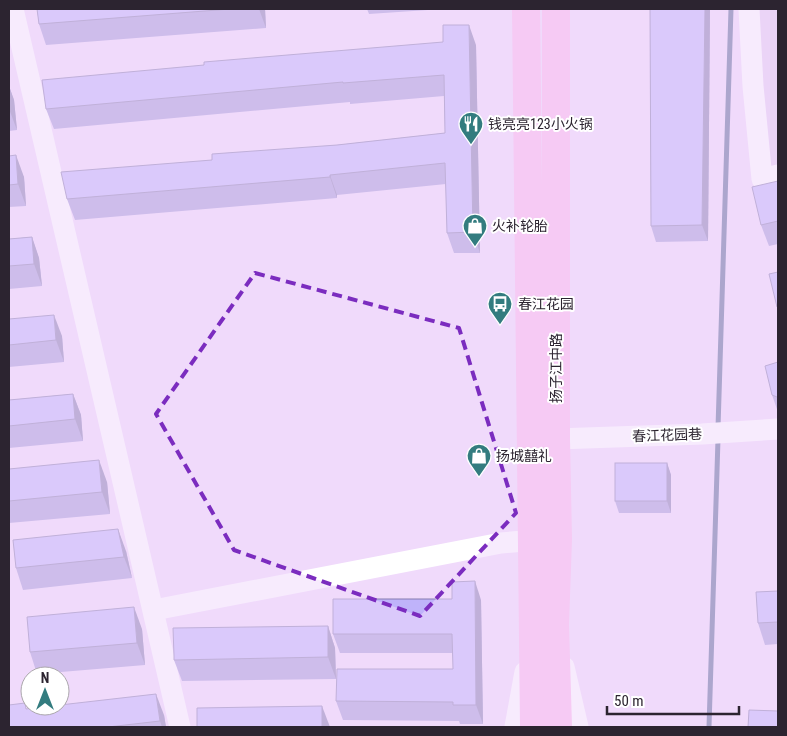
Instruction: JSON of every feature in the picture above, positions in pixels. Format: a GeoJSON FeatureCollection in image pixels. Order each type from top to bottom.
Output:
{"type":"FeatureCollection","features":[{"type":"Feature","properties":{"kind":"main road","name":"扬子江中路"},"geometry":{"type":"LineString","coordinates":[[526,9],[545,539],[544,626],[534,727]]}},
{"type":"Feature","properties":{"kind":"main road","name":"扬子江中路"},"geometry":{"type":"LineString","coordinates":[[545,539],[556,439],[556,9]]}},
{"type":"Feature","properties":{"kind":"main road","name":"扬子江中路"},"geometry":{"type":"LineString","coordinates":[[544,626],[558,727]]}},
{"type":"Feature","properties":{"kind":"street"},"geometry":{"type":"LineString","coordinates":[[13,9],[180,727]]}},
{"type":"Feature","properties":{"kind":"street"},"geometry":{"type":"LineString","coordinates":[[749,9],[753,86],[762,179],[778,175]]}},
{"type":"Feature","properties":{"kind":"street","name":"春江花园巷"},"geometry":{"type":"LineString","coordinates":[[556,439],[702,434],[778,429]]}},
{"type":"Feature","properties":{"kind":"street"},"geometry":{"type":"LineString","coordinates":[[154,610],[501,543],[545,539]]}},
{"type":"Feature","properties":{"kind":"street"},"geometry":{"type":"LineString","coordinates":[[515,727],[544,626]]}},
{"type":"Feature","properties":{"kind":"street"},"geometry":{"type":"LineString","coordinates":[[544,626],[578,727]]}},
{"type":"Feature","properties":{"kind":"highlighted area"},"geometry":{"type":"Polygon","coordinates":[[[255,273],[459,328],[516,513],[420,616],[234,550],[156,414],[255,273]]]}},
{"type":"Feature","properties":{"kind":"shaded area"},"geometry":{"type":"Polygon","coordinates":[[[758,9],[778,9],[778,167],[768,169],[758,9]]]}},
{"type":"Feature","properties":{"kind":"building"},"geometry":{"type":"Polygon","coordinates":[[[37,9],[230,9],[39,24],[37,9]]]}},
{"type":"Feature","properties":{"kind":"building"},"geometry":{"type":"Polygon","coordinates":[[[650,9],[705,9],[702,225],[651,226],[650,9]]]}},
{"type":"Feature","properties":{"kind":"building"},"geometry":{"type":"Polygon","coordinates":[[[443,25],[469,25],[473,232],[447,233],[445,163],[330,175],[330,177],[67,199],[61,172],[212,160],[212,154],[337,145],[445,133],[444,75],[343,82],[46,109],[42,80],[204,65],[204,62],[443,42],[443,25]]]}},
{"type":"Feature","properties":{"kind":"building"},"geometry":{"type":"Polygon","coordinates":[[[16,155],[18,184],[9,185],[9,156],[16,155]]]}},
{"type":"Feature","properties":{"kind":"building"},"geometry":{"type":"Polygon","coordinates":[[[778,181],[778,221],[761,225],[752,187],[778,181]]]}},
{"type":"Feature","properties":{"kind":"building"},"geometry":{"type":"Polygon","coordinates":[[[32,237],[34,264],[9,266],[9,239],[32,237]]]}},
{"type":"Feature","properties":{"kind":"building"},"geometry":{"type":"Polygon","coordinates":[[[778,272],[778,307],[777,307],[769,274],[778,272]]]}},
{"type":"Feature","properties":{"kind":"building"},"geometry":{"type":"Polygon","coordinates":[[[54,315],[56,340],[9,345],[9,319],[54,315]]]}},
{"type":"Feature","properties":{"kind":"building"},"geometry":{"type":"Polygon","coordinates":[[[778,362],[777,397],[772,395],[765,366],[778,362]]]}},
{"type":"Feature","properties":{"kind":"building"},"geometry":{"type":"Polygon","coordinates":[[[73,394],[75,419],[9,426],[9,400],[73,394]]]}},
{"type":"Feature","properties":{"kind":"building"},"geometry":{"type":"Polygon","coordinates":[[[99,460],[102,492],[9,501],[9,469],[99,460]]]}},
{"type":"Feature","properties":{"kind":"building"},"geometry":{"type":"Polygon","coordinates":[[[615,463],[667,463],[667,501],[615,501],[615,463]]]}},
{"type":"Feature","properties":{"kind":"building"},"geometry":{"type":"Polygon","coordinates":[[[118,529],[124,557],[16,568],[13,540],[118,529]]]}},
{"type":"Feature","properties":{"kind":"building"},"geometry":{"type":"Polygon","coordinates":[[[475,581],[476,705],[453,705],[453,702],[336,701],[337,669],[453,669],[452,634],[333,634],[333,599],[452,599],[452,582],[475,581]]]}},
{"type":"Feature","properties":{"kind":"building"},"geometry":{"type":"Polygon","coordinates":[[[778,591],[778,622],[758,623],[756,592],[778,591]]]}},
{"type":"Feature","properties":{"kind":"building"},"geometry":{"type":"Polygon","coordinates":[[[134,607],[137,643],[30,652],[27,617],[134,607]]]}},
{"type":"Feature","properties":{"kind":"building"},"geometry":{"type":"Polygon","coordinates":[[[328,626],[328,657],[174,660],[173,628],[328,626]]]}},
{"type":"Feature","properties":{"kind":"building"},"geometry":{"type":"Polygon","coordinates":[[[156,694],[160,721],[108,727],[9,727],[9,705],[20,704],[20,716],[70,716],[70,704],[156,694]]]}},
{"type":"Feature","properties":{"kind":"building"},"geometry":{"type":"Polygon","coordinates":[[[322,706],[322,727],[197,727],[197,708],[322,706]]]}},
{"type":"Feature","properties":{"kind":"building"},"geometry":{"type":"Polygon","coordinates":[[[749,710],[778,711],[778,727],[748,727],[749,710]]]}},
{"type":"Feature","properties":{"kind":"waterway"},"geometry":{"type":"LineString","coordinates":[[718,428],[731,9]]}},
{"type":"Feature","properties":{"kind":"waterway"},"geometry":{"type":"LineString","coordinates":[[709,727],[718,439]]}},
{"type":"Feature","properties":{"kind":"place","name":"钱亮亮123小火锅"},"geometry":{"type":"Point","coordinates":[471,145]}},
{"type":"Feature","properties":{"kind":"place","name":"火补轮胎"},"geometry":{"type":"Point","coordinates":[475,247]}},
{"type":"Feature","properties":{"kind":"place","name":"春江花园"},"geometry":{"type":"Point","coordinates":[500,325]}},
{"type":"Feature","properties":{"kind":"place","name":"扬城囍礼"},"geometry":{"type":"Point","coordinates":[479,477]}}]}
